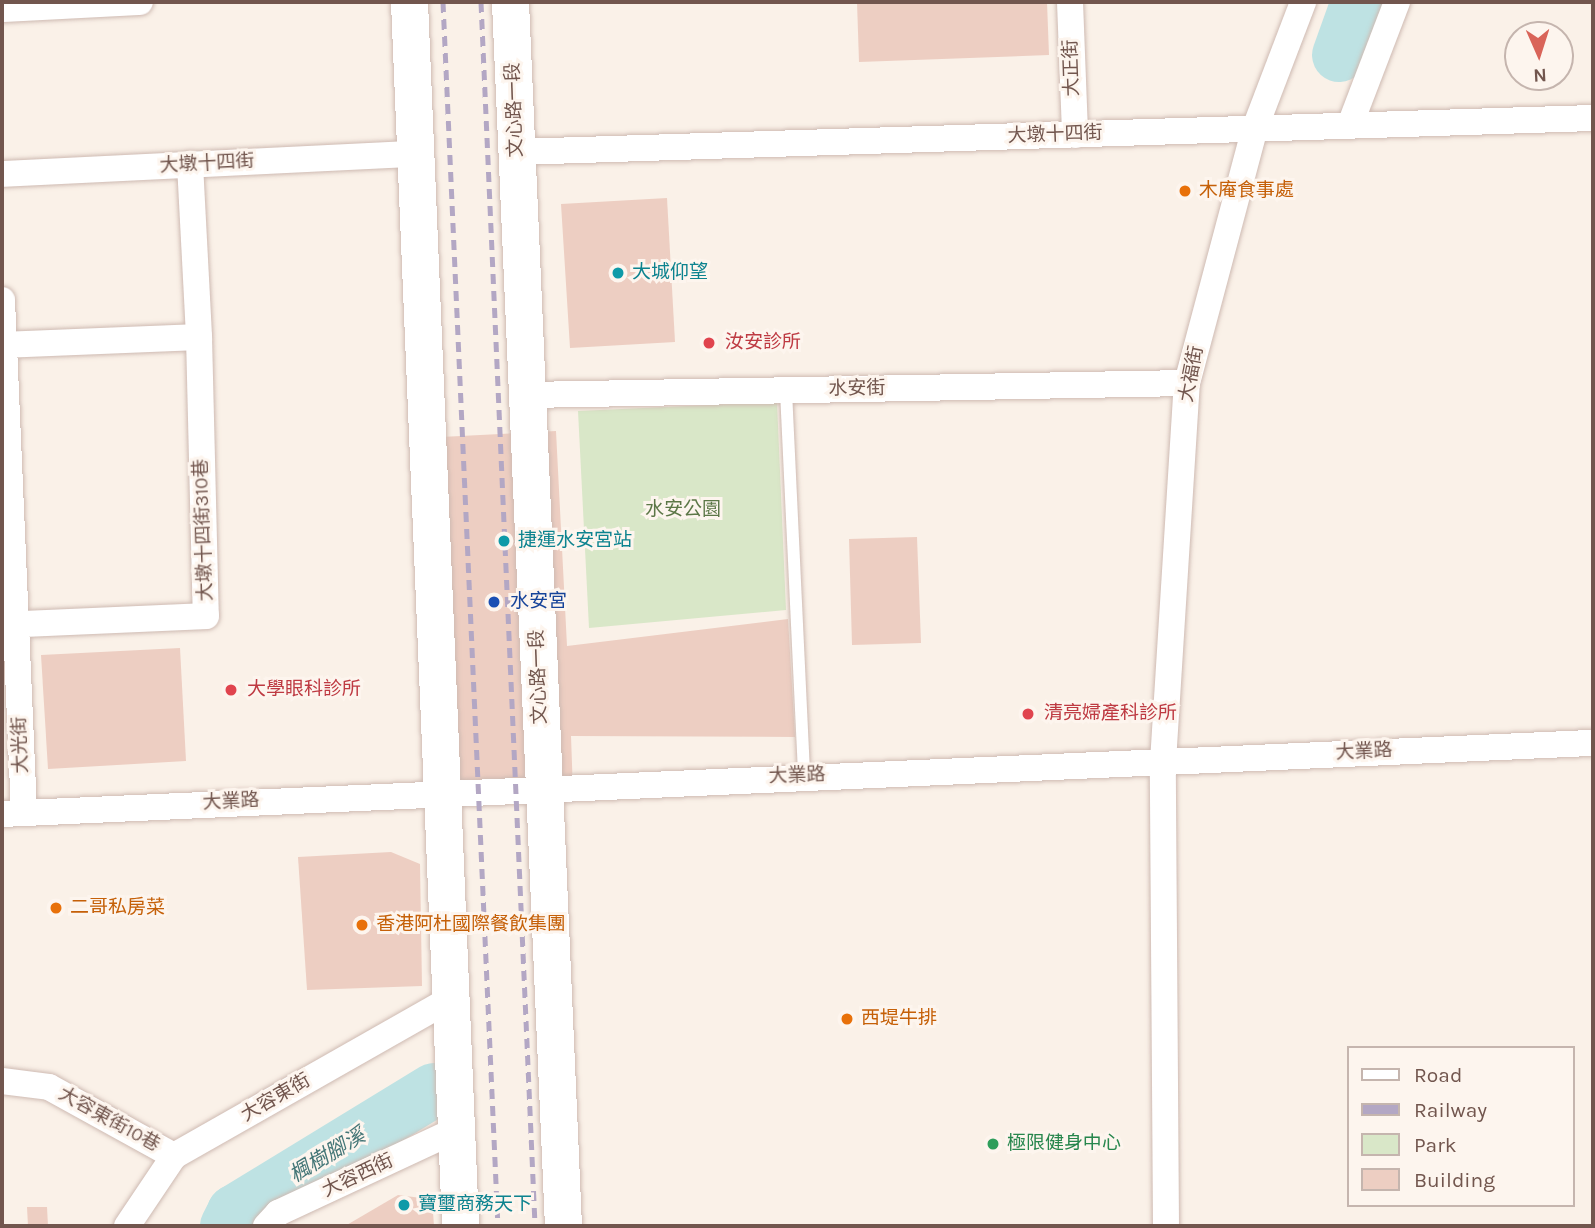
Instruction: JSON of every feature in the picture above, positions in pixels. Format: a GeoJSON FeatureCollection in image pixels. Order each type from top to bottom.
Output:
{"type":"FeatureCollection","features":[{"type":"Feature","properties":{"kind":"main road"},"geometry":{"type":"LineString","coordinates":[[409,2],[412,154],[438,793],[460,1226]]}},
{"type":"Feature","properties":{"kind":"main road","name":"文心路一段"},"geometry":{"type":"LineString","coordinates":[[510,2],[563,1226]]}},
{"type":"Feature","properties":{"kind":"street"},"geometry":{"type":"LineString","coordinates":[[2,9],[140,2]]}},
{"type":"Feature","properties":{"kind":"street","name":"大正街"},"geometry":{"type":"LineString","coordinates":[[1070,2],[1075,135]]}},
{"type":"Feature","properties":{"kind":"street","name":"大福街"},"geometry":{"type":"LineString","coordinates":[[1166,1226],[1163,762],[1187,383],[1255,128],[1303,2]]}},
{"type":"Feature","properties":{"kind":"street"},"geometry":{"type":"LineString","coordinates":[[1350,125],[1397,2]]}},
{"type":"Feature","properties":{"kind":"street","name":"大墩十四街"},"geometry":{"type":"LineString","coordinates":[[517,152],[1593,118]]}},
{"type":"Feature","properties":{"kind":"street","name":"大墩十四街"},"geometry":{"type":"LineString","coordinates":[[2,174],[412,154]]}},
{"type":"Feature","properties":{"kind":"street","name":"大墩十四街310巷"},"geometry":{"type":"LineString","coordinates":[[9,625],[206,616],[199,337],[190,164]]}},
{"type":"Feature","properties":{"kind":"street","name":"大光街"},"geometry":{"type":"LineString","coordinates":[[2,300],[13,813]]}},
{"type":"Feature","properties":{"kind":"street"},"geometry":{"type":"LineString","coordinates":[[3,345],[199,337]]}},
{"type":"Feature","properties":{"kind":"street","name":"水安街"},"geometry":{"type":"LineString","coordinates":[[527,395],[1187,383]]}},
{"type":"Feature","properties":{"kind":"street","name":"大業路"},"geometry":{"type":"LineString","coordinates":[[13,813],[544,786],[1593,743]]}},
{"type":"Feature","properties":{"kind":"street","name":"大容東街"},"geometry":{"type":"LineString","coordinates":[[127,1226],[174,1156],[450,999]]}},
{"type":"Feature","properties":{"kind":"street","name":"大容東街10巷"},"geometry":{"type":"LineString","coordinates":[[2,1080],[49,1087],[174,1156]]}},
{"type":"Feature","properties":{"kind":"street","name":"大容西街"},"geometry":{"type":"LineString","coordinates":[[266,1226],[278,1213],[454,1131]]}},
{"type":"Feature","properties":{"kind":"lane"},"geometry":{"type":"LineString","coordinates":[[786,391],[804,776]]}},
{"type":"Feature","properties":{"kind":"green space","name":"水安公園"},"geometry":{"type":"Polygon","coordinates":[[[777,402],[786,610],[589,628],[578,411],[777,402]]]}},
{"type":"Feature","properties":{"kind":"building"},"geometry":{"type":"Polygon","coordinates":[[[857,2],[1047,2],[1049,55],[859,62],[857,2]]]}},
{"type":"Feature","properties":{"kind":"building","name":"大城仰望"},"geometry":{"type":"Polygon","coordinates":[[[667,198],[675,342],[570,348],[561,204],[667,198]]]}},
{"type":"Feature","properties":{"kind":"building","name":"捷運水安宮站"},"geometry":{"type":"Polygon","coordinates":[[[556,431],[567,646],[788,619],[795,737],[571,736],[573,792],[458,798],[441,437],[556,431]]]}},
{"type":"Feature","properties":{"kind":"building"},"geometry":{"type":"Polygon","coordinates":[[[917,537],[921,643],[852,645],[849,539],[917,537]]]}},
{"type":"Feature","properties":{"kind":"building"},"geometry":{"type":"Polygon","coordinates":[[[180,648],[186,761],[48,769],[41,655],[180,648]]]}},
{"type":"Feature","properties":{"kind":"building","name":"香港阿杜國際餐飲集團"},"geometry":{"type":"Polygon","coordinates":[[[391,852],[420,864],[422,986],[307,990],[298,857],[391,852]]]}},
{"type":"Feature","properties":{"kind":"building","name":"寶璽商務天下"},"geometry":{"type":"Polygon","coordinates":[[[398,1195],[421,1198],[433,1212],[434,1226],[345,1226],[398,1195]]]}},
{"type":"Feature","properties":{"kind":"building"},"geometry":{"type":"Polygon","coordinates":[[[27,1207],[47,1207],[48,1226],[28,1226],[27,1207]]]}},
{"type":"Feature","properties":{"kind":"waterway","name":"楓樹腳溪"},"geometry":{"type":"LineString","coordinates":[[1339,55],[1358,2]]}},
{"type":"Feature","properties":{"kind":"waterway","name":"楓樹腳溪"},"geometry":{"type":"LineString","coordinates":[[227,1226],[234,1212],[434,1090]]}},
{"type":"Feature","properties":{"kind":"railway"},"geometry":{"type":"LineString","coordinates":[[443,2],[498,1226]]}},
{"type":"Feature","properties":{"kind":"railway"},"geometry":{"type":"LineString","coordinates":[[481,2],[535,1226]]}},
{"type":"Feature","properties":{"kind":"place","name":"木庵食事處"},"geometry":{"type":"Point","coordinates":[1185,191]}},
{"type":"Feature","properties":{"kind":"place","name":"大城仰望"},"geometry":{"type":"Point","coordinates":[618,273]}},
{"type":"Feature","properties":{"kind":"place","name":"汝安診所"},"geometry":{"type":"Point","coordinates":[709,343]}},
{"type":"Feature","properties":{"kind":"place","name":"捷運水安宮站"},"geometry":{"type":"Point","coordinates":[504,541]}},
{"type":"Feature","properties":{"kind":"place","name":"水安宮"},"geometry":{"type":"Point","coordinates":[494,602]}},
{"type":"Feature","properties":{"kind":"place","name":"大學眼科診所"},"geometry":{"type":"Point","coordinates":[231,690]}},
{"type":"Feature","properties":{"kind":"place","name":"清亮婦產科診所"},"geometry":{"type":"Point","coordinates":[1028,714]}},
{"type":"Feature","properties":{"kind":"place","name":"二哥私房菜"},"geometry":{"type":"Point","coordinates":[56,908]}},
{"type":"Feature","properties":{"kind":"place","name":"香港阿杜國際餐飲集團"},"geometry":{"type":"Point","coordinates":[362,925]}},
{"type":"Feature","properties":{"kind":"place","name":"西堤牛排"},"geometry":{"type":"Point","coordinates":[847,1019]}},
{"type":"Feature","properties":{"kind":"place","name":"極限健身中心"},"geometry":{"type":"Point","coordinates":[993,1144]}},
{"type":"Feature","properties":{"kind":"place","name":"寶璽商務天下"},"geometry":{"type":"Point","coordinates":[404,1205]}}]}
